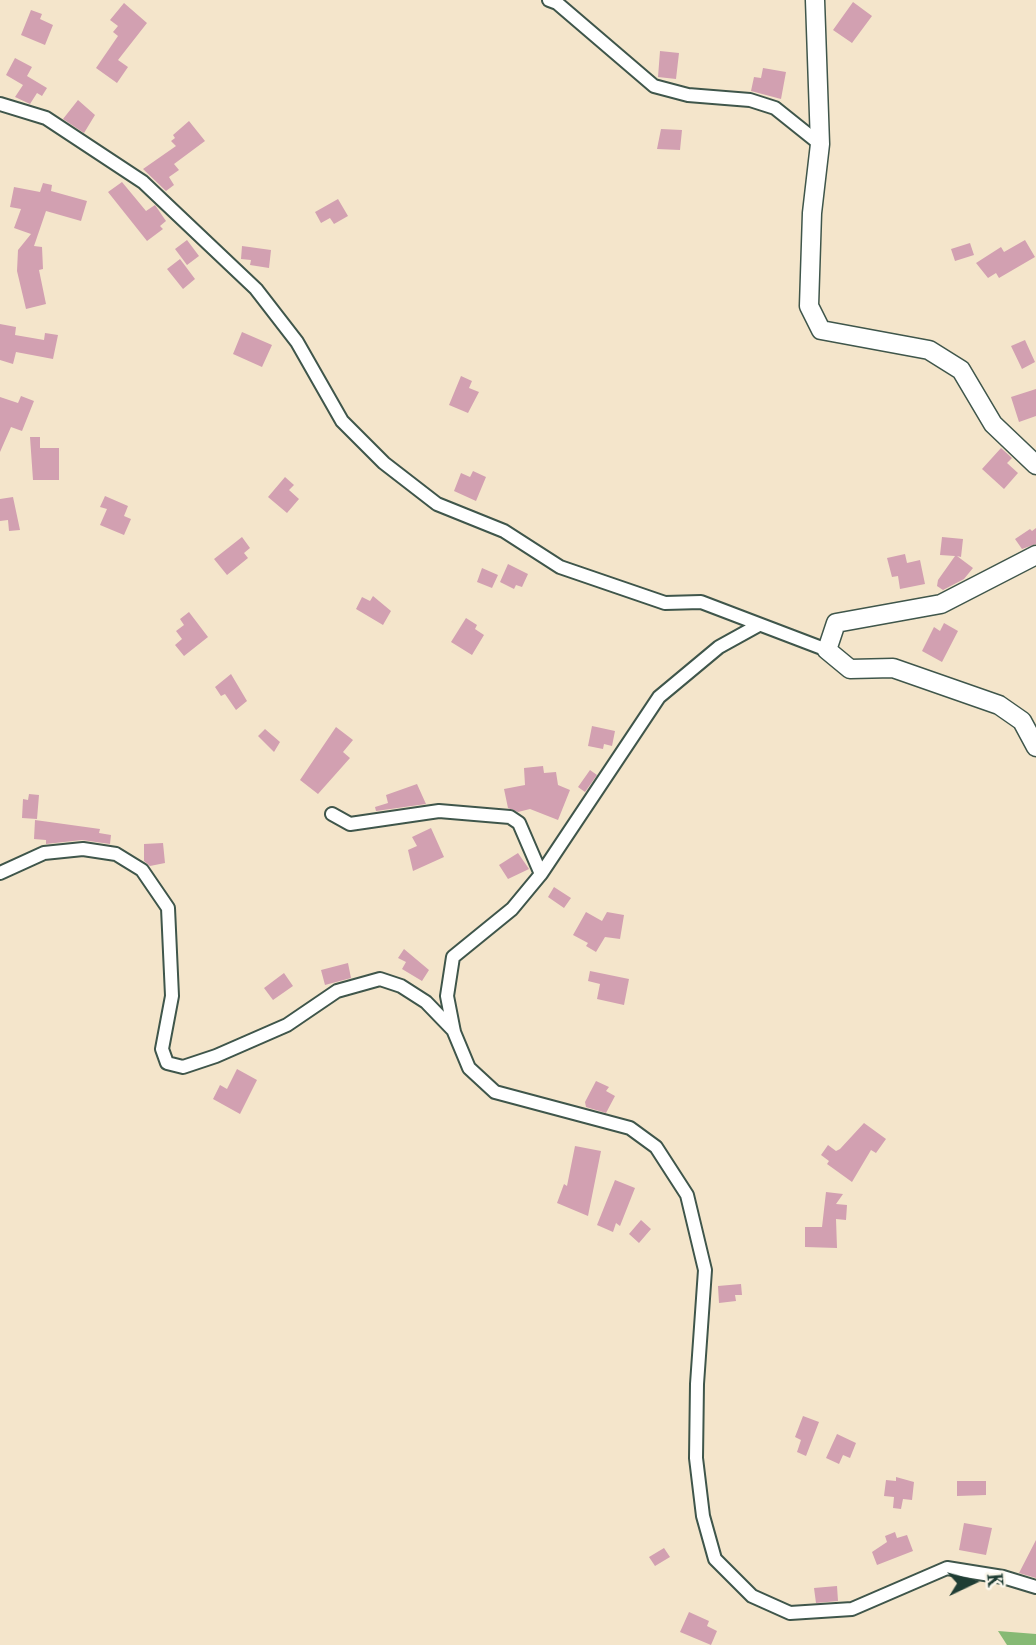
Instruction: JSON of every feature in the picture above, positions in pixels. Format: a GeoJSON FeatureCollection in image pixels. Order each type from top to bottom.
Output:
{"type":"FeatureCollection","features":[{"type":"Feature","properties":{"kind":"street"},"geometry":{"type":"LineString","coordinates":[[549,0],[557,3],[654,86],[688,95],[750,100],[775,108],[820,145]]}},
{"type":"Feature","properties":{"kind":"street"},"geometry":{"type":"LineString","coordinates":[[815,0],[820,145],[812,213],[808,306],[821,330],[929,350],[961,370],[993,424],[1036,465]]}},
{"type":"Feature","properties":{"kind":"street"},"geometry":{"type":"LineString","coordinates":[[0,104],[46,118],[143,182],[256,289],[297,342],[342,421],[384,463],[437,503],[504,531],[560,567],[664,603],[701,602],[740,614],[757,626],[827,650],[850,669],[892,668],[999,705],[1022,721],[1036,747]]}},
{"type":"Feature","properties":{"kind":"street"},"geometry":{"type":"LineString","coordinates":[[827,650],[836,623],[941,604],[1036,555]]}},
{"type":"Feature","properties":{"kind":"street"},"geometry":{"type":"LineString","coordinates":[[757,626],[719,647],[659,697],[541,874],[512,909],[453,957],[447,996],[454,1031],[469,1068],[495,1092],[630,1128],[656,1147],[687,1195],[705,1270],[696,1446],[703,1516],[715,1559],[752,1596],[790,1613],[852,1609],[947,1568],[1003,1577],[1036,1587]]}},
{"type":"Feature","properties":{"kind":"street"},"geometry":{"type":"LineString","coordinates":[[332,814],[350,824],[439,811],[510,817],[519,823],[541,874]]}},
{"type":"Feature","properties":{"kind":"street"},"geometry":{"type":"LineString","coordinates":[[0,873],[44,853],[83,849],[116,854],[142,870],[168,908],[172,996],[162,1049],[167,1063],[183,1067],[216,1056],[288,1025],[337,992],[380,979],[401,986],[426,1002],[454,1031]]}},
{"type":"Feature","properties":{"kind":"green space"},"geometry":{"type":"Polygon","coordinates":[[[998,1631],[1036,1634],[1036,1645],[1007,1645],[998,1631]]]}},
{"type":"Feature","properties":{"kind":"building"},"geometry":{"type":"Polygon","coordinates":[[[853,2],[872,16],[852,43],[833,30],[853,2]]]}},
{"type":"Feature","properties":{"kind":"building"},"geometry":{"type":"Polygon","coordinates":[[[124,3],[147,23],[118,60],[128,67],[117,83],[96,68],[118,36],[113,32],[118,26],[110,20],[124,3]]]}},
{"type":"Feature","properties":{"kind":"building"},"geometry":{"type":"Polygon","coordinates":[[[31,10],[42,14],[40,19],[53,25],[45,45],[21,35],[31,10]]]}},
{"type":"Feature","properties":{"kind":"building"},"geometry":{"type":"Polygon","coordinates":[[[660,51],[679,53],[676,79],[658,77],[660,51]]]}},
{"type":"Feature","properties":{"kind":"building"},"geometry":{"type":"Polygon","coordinates":[[[15,58],[32,67],[27,76],[47,88],[42,96],[37,93],[30,104],[15,97],[23,85],[6,75],[15,58]]]}},
{"type":"Feature","properties":{"kind":"building"},"geometry":{"type":"Polygon","coordinates":[[[763,68],[786,72],[781,99],[751,91],[754,77],[761,78],[763,68]]]}},
{"type":"Feature","properties":{"kind":"building"},"geometry":{"type":"Polygon","coordinates":[[[78,100],[95,115],[84,133],[63,119],[78,100]]]}},
{"type":"Feature","properties":{"kind":"building"},"geometry":{"type":"Polygon","coordinates":[[[189,121],[205,141],[174,164],[179,170],[169,177],[174,185],[166,191],[143,169],[176,146],[171,141],[175,138],[173,135],[189,121]]]}},
{"type":"Feature","properties":{"kind":"building"},"geometry":{"type":"Polygon","coordinates":[[[661,129],[682,130],[680,150],[657,149],[661,129]]]}},
{"type":"Feature","properties":{"kind":"building"},"geometry":{"type":"Polygon","coordinates":[[[122,182],[146,211],[155,205],[166,221],[160,226],[163,229],[147,241],[108,192],[122,182]]]}},
{"type":"Feature","properties":{"kind":"building"},"geometry":{"type":"Polygon","coordinates":[[[43,183],[52,185],[51,191],[87,201],[81,221],[46,211],[34,246],[42,247],[43,269],[39,270],[46,304],[26,309],[17,271],[18,250],[31,234],[14,228],[21,209],[10,207],[14,187],[40,192],[43,183]]]}},
{"type":"Feature","properties":{"kind":"building"},"geometry":{"type":"Polygon","coordinates":[[[338,199],[348,216],[334,224],[330,218],[321,223],[315,212],[338,199]]]}},
{"type":"Feature","properties":{"kind":"building"},"geometry":{"type":"Polygon","coordinates":[[[187,240],[199,256],[187,265],[175,249],[187,240]]]}},
{"type":"Feature","properties":{"kind":"building"},"geometry":{"type":"Polygon","coordinates":[[[1025,240],[1035,257],[999,278],[996,273],[988,278],[976,263],[1001,247],[1004,252],[1025,240]]]}},
{"type":"Feature","properties":{"kind":"building"},"geometry":{"type":"Polygon","coordinates":[[[970,243],[974,255],[955,261],[951,249],[970,243]]]}},
{"type":"Feature","properties":{"kind":"building"},"geometry":{"type":"Polygon","coordinates":[[[242,246],[271,250],[269,268],[250,265],[251,260],[241,259],[242,246]]]}},
{"type":"Feature","properties":{"kind":"building"},"geometry":{"type":"Polygon","coordinates":[[[180,259],[195,279],[183,289],[167,269],[180,259]]]}},
{"type":"Feature","properties":{"kind":"building"},"geometry":{"type":"Polygon","coordinates":[[[0,324],[16,327],[15,335],[44,340],[45,333],[58,335],[53,359],[16,352],[13,364],[0,360],[0,324]]]}},
{"type":"Feature","properties":{"kind":"building"},"geometry":{"type":"Polygon","coordinates":[[[242,332],[272,345],[262,367],[233,354],[242,332]]]}},
{"type":"Feature","properties":{"kind":"building"},"geometry":{"type":"Polygon","coordinates":[[[1025,340],[1035,362],[1022,369],[1011,346],[1025,340]]]}},
{"type":"Feature","properties":{"kind":"building"},"geometry":{"type":"Polygon","coordinates":[[[461,376],[472,381],[469,388],[479,392],[468,413],[449,405],[461,376]]]}},
{"type":"Feature","properties":{"kind":"building"},"geometry":{"type":"Polygon","coordinates":[[[1036,389],[1036,416],[1019,422],[1011,397],[1036,389]]]}},
{"type":"Feature","properties":{"kind":"building"},"geometry":{"type":"Polygon","coordinates":[[[21,396],[34,401],[22,431],[11,427],[0,452],[0,397],[18,403],[21,396]]]}},
{"type":"Feature","properties":{"kind":"building"},"geometry":{"type":"Polygon","coordinates":[[[30,437],[40,437],[40,448],[59,448],[59,480],[33,480],[30,437]]]}},
{"type":"Feature","properties":{"kind":"building"},"geometry":{"type":"Polygon","coordinates":[[[1001,448],[1012,458],[1007,463],[1018,473],[1004,489],[982,469],[1001,448]]]}},
{"type":"Feature","properties":{"kind":"building"},"geometry":{"type":"Polygon","coordinates":[[[473,471],[486,477],[476,501],[454,491],[461,473],[470,477],[473,471]]]}},
{"type":"Feature","properties":{"kind":"building"},"geometry":{"type":"Polygon","coordinates":[[[285,477],[294,485],[289,490],[299,499],[287,513],[268,497],[285,477]]]}},
{"type":"Feature","properties":{"kind":"building"},"geometry":{"type":"Polygon","coordinates":[[[105,496],[128,506],[124,516],[131,519],[124,535],[100,525],[107,509],[100,507],[105,496]]]}},
{"type":"Feature","properties":{"kind":"building"},"geometry":{"type":"Polygon","coordinates":[[[13,497],[20,530],[9,531],[8,520],[0,521],[0,499],[13,497]]]}},
{"type":"Feature","properties":{"kind":"building"},"geometry":{"type":"Polygon","coordinates":[[[1036,528],[1036,544],[1022,549],[1015,539],[1036,528]]]}},
{"type":"Feature","properties":{"kind":"building"},"geometry":{"type":"Polygon","coordinates":[[[242,537],[250,548],[244,553],[248,558],[227,575],[214,559],[242,537]]]}},
{"type":"Feature","properties":{"kind":"building"},"geometry":{"type":"Polygon","coordinates":[[[942,537],[963,539],[961,557],[957,556],[973,568],[964,579],[943,590],[937,586],[938,580],[955,556],[940,555],[942,537]]]}},
{"type":"Feature","properties":{"kind":"building"},"geometry":{"type":"Polygon","coordinates":[[[905,554],[907,563],[920,560],[925,584],[900,589],[898,576],[892,577],[887,558],[905,554]]]}},
{"type":"Feature","properties":{"kind":"building"},"geometry":{"type":"Polygon","coordinates":[[[508,564],[528,574],[522,587],[516,585],[514,589],[500,582],[508,564]]]}},
{"type":"Feature","properties":{"kind":"building"},"geometry":{"type":"Polygon","coordinates":[[[482,568],[498,575],[492,588],[477,582],[482,568]]]}},
{"type":"Feature","properties":{"kind":"building"},"geometry":{"type":"Polygon","coordinates":[[[373,596],[391,611],[383,625],[356,609],[362,597],[370,601],[373,596]]]}},
{"type":"Feature","properties":{"kind":"building"},"geometry":{"type":"Polygon","coordinates":[[[189,612],[208,637],[184,656],[175,645],[182,639],[176,631],[184,625],[180,619],[189,612]]]}},
{"type":"Feature","properties":{"kind":"building"},"geometry":{"type":"Polygon","coordinates":[[[466,618],[477,625],[475,629],[484,635],[472,655],[451,642],[466,618]]]}},
{"type":"Feature","properties":{"kind":"building"},"geometry":{"type":"Polygon","coordinates":[[[944,623],[958,631],[942,662],[922,651],[934,627],[940,631],[944,623]]]}},
{"type":"Feature","properties":{"kind":"building"},"geometry":{"type":"Polygon","coordinates":[[[231,674],[247,701],[236,710],[225,694],[221,696],[215,687],[231,674]]]}},
{"type":"Feature","properties":{"kind":"building"},"geometry":{"type":"Polygon","coordinates":[[[592,726],[615,731],[612,746],[604,744],[603,749],[588,746],[592,726]]]}},
{"type":"Feature","properties":{"kind":"building"},"geometry":{"type":"Polygon","coordinates":[[[336,727],[353,740],[343,752],[350,758],[318,794],[300,780],[336,727]]]}},
{"type":"Feature","properties":{"kind":"building"},"geometry":{"type":"Polygon","coordinates":[[[265,729],[280,742],[274,752],[258,736],[265,729]]]}},
{"type":"Feature","properties":{"kind":"building"},"geometry":{"type":"Polygon","coordinates":[[[543,766],[544,773],[556,772],[558,785],[570,790],[558,820],[530,809],[518,812],[508,808],[504,789],[525,785],[524,768],[543,766]]]}},
{"type":"Feature","properties":{"kind":"building"},"geometry":{"type":"Polygon","coordinates":[[[590,770],[597,775],[585,792],[578,787],[590,770]]]}},
{"type":"Feature","properties":{"kind":"building"},"geometry":{"type":"Polygon","coordinates":[[[417,784],[426,804],[376,811],[375,807],[388,803],[386,795],[417,784]]]}},
{"type":"Feature","properties":{"kind":"building"},"geometry":{"type":"Polygon","coordinates":[[[29,794],[39,795],[37,819],[22,818],[23,799],[28,800],[29,794]]]}},
{"type":"Feature","properties":{"kind":"building"},"geometry":{"type":"Polygon","coordinates":[[[35,820],[100,829],[99,833],[111,835],[110,844],[82,840],[46,844],[46,840],[34,839],[35,820]]]}},
{"type":"Feature","properties":{"kind":"building"},"geometry":{"type":"Polygon","coordinates":[[[431,828],[444,857],[413,871],[408,850],[417,846],[412,837],[431,828]]]}},
{"type":"Feature","properties":{"kind":"building"},"geometry":{"type":"Polygon","coordinates":[[[163,843],[165,863],[150,866],[144,861],[144,844],[163,843]]]}},
{"type":"Feature","properties":{"kind":"building"},"geometry":{"type":"Polygon","coordinates":[[[518,853],[529,869],[508,879],[499,865],[518,853]]]}},
{"type":"Feature","properties":{"kind":"building"},"geometry":{"type":"Polygon","coordinates":[[[554,887],[571,898],[564,908],[548,897],[554,887]]]}},
{"type":"Feature","properties":{"kind":"building"},"geometry":{"type":"Polygon","coordinates":[[[586,912],[602,921],[607,912],[624,915],[620,939],[605,937],[596,952],[586,946],[588,943],[573,935],[586,912]]]}},
{"type":"Feature","properties":{"kind":"building"},"geometry":{"type":"Polygon","coordinates":[[[404,949],[429,970],[422,981],[402,969],[406,962],[398,958],[404,949]]]}},
{"type":"Feature","properties":{"kind":"building"},"geometry":{"type":"Polygon","coordinates":[[[348,963],[351,978],[325,985],[321,970],[348,963]]]}},
{"type":"Feature","properties":{"kind":"building"},"geometry":{"type":"Polygon","coordinates":[[[590,971],[629,979],[624,1005],[597,999],[600,984],[588,981],[590,971]]]}},
{"type":"Feature","properties":{"kind":"building"},"geometry":{"type":"Polygon","coordinates":[[[284,973],[293,986],[273,1000],[264,988],[284,973]]]}},
{"type":"Feature","properties":{"kind":"building"},"geometry":{"type":"Polygon","coordinates":[[[237,1069],[257,1080],[240,1114],[213,1099],[220,1085],[227,1089],[237,1069]]]}},
{"type":"Feature","properties":{"kind":"building"},"geometry":{"type":"Polygon","coordinates":[[[596,1081],[609,1087],[606,1091],[615,1096],[606,1113],[586,1107],[585,1102],[596,1081]]]}},
{"type":"Feature","properties":{"kind":"building"},"geometry":{"type":"Polygon","coordinates":[[[864,1123],[886,1139],[876,1153],[871,1150],[852,1182],[827,1164],[829,1161],[821,1155],[828,1145],[836,1151],[840,1149],[864,1123]]]}},
{"type":"Feature","properties":{"kind":"building"},"geometry":{"type":"Polygon","coordinates":[[[575,1146],[601,1151],[588,1216],[557,1203],[564,1184],[567,1186],[575,1146]]]}},
{"type":"Feature","properties":{"kind":"building"},"geometry":{"type":"Polygon","coordinates":[[[615,1180],[635,1188],[620,1226],[616,1223],[613,1232],[597,1225],[615,1180]]]}},
{"type":"Feature","properties":{"kind":"building"},"geometry":{"type":"Polygon","coordinates":[[[826,1192],[843,1194],[836,1204],[847,1205],[846,1220],[836,1219],[837,1248],[805,1247],[805,1227],[822,1227],[826,1192]]]}},
{"type":"Feature","properties":{"kind":"building"},"geometry":{"type":"Polygon","coordinates":[[[641,1220],[651,1229],[639,1243],[629,1234],[641,1220]]]}},
{"type":"Feature","properties":{"kind":"building"},"geometry":{"type":"Polygon","coordinates":[[[741,1284],[742,1295],[735,1295],[736,1301],[719,1303],[718,1286],[741,1284]]]}},
{"type":"Feature","properties":{"kind":"building"},"geometry":{"type":"Polygon","coordinates":[[[803,1416],[819,1422],[806,1456],[797,1452],[801,1440],[795,1437],[803,1416]]]}},
{"type":"Feature","properties":{"kind":"building"},"geometry":{"type":"Polygon","coordinates":[[[837,1434],[856,1443],[850,1458],[843,1455],[839,1464],[826,1458],[837,1434]]]}},
{"type":"Feature","properties":{"kind":"building"},"geometry":{"type":"Polygon","coordinates":[[[896,1477],[914,1482],[912,1500],[903,1499],[901,1509],[893,1508],[894,1497],[884,1496],[886,1480],[896,1481],[896,1477]]]}},
{"type":"Feature","properties":{"kind":"building"},"geometry":{"type":"Polygon","coordinates":[[[957,1481],[986,1481],[986,1495],[957,1496],[957,1481]]]}},
{"type":"Feature","properties":{"kind":"building"},"geometry":{"type":"Polygon","coordinates":[[[964,1523],[992,1528],[986,1555],[959,1550],[964,1523]]]}},
{"type":"Feature","properties":{"kind":"building"},"geometry":{"type":"Polygon","coordinates":[[[895,1532],[897,1538],[907,1535],[913,1551],[877,1565],[872,1552],[887,1542],[885,1536],[895,1532]]]}},
{"type":"Feature","properties":{"kind":"building"},"geometry":{"type":"Polygon","coordinates":[[[1036,1540],[1036,1578],[1019,1573],[1036,1540]]]}},
{"type":"Feature","properties":{"kind":"building"},"geometry":{"type":"Polygon","coordinates":[[[664,1548],[670,1557],[655,1566],[649,1557],[664,1548]]]}},
{"type":"Feature","properties":{"kind":"building"},"geometry":{"type":"Polygon","coordinates":[[[837,1586],[838,1601],[816,1603],[814,1588],[837,1586]]]}},
{"type":"Feature","properties":{"kind":"building"},"geometry":{"type":"Polygon","coordinates":[[[689,1612],[709,1621],[707,1626],[717,1631],[711,1645],[680,1632],[689,1612]]]}}]}
